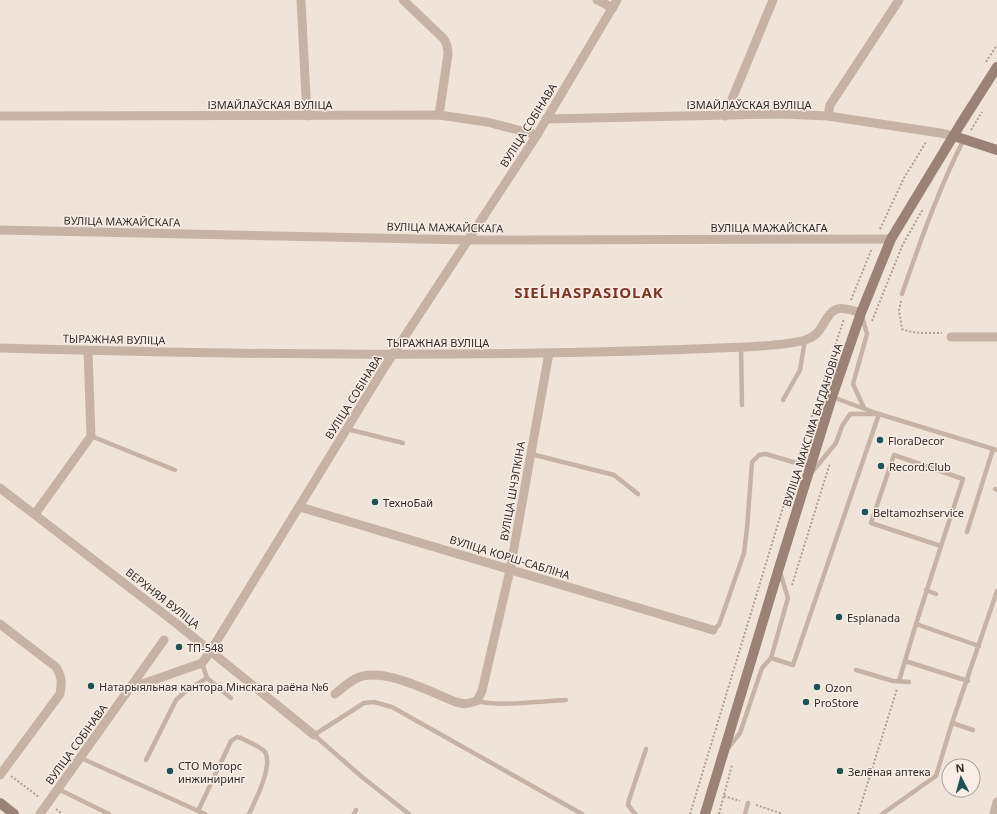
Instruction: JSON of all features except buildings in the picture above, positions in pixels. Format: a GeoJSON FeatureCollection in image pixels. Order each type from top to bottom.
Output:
{"type":"FeatureCollection","features":[{"type":"Feature","properties":{"kind":"main road","name":"ВУЛІЦА МАКСІМА БАГДАНОВІЧА"},"geometry":{"type":"LineString","coordinates":[[705,814],[810,467],[861,312],[890,239],[959,137],[997,67]]}},
{"type":"Feature","properties":{"kind":"main road","name":"ІЗМАЙЛАЎСКАЯ ВУЛІЦА"},"geometry":{"type":"LineString","coordinates":[[959,137],[997,150]]}},
{"type":"Feature","properties":{"kind":"main road"},"geometry":{"type":"LineString","coordinates":[[0,803],[14,814]]}},
{"type":"Feature","properties":{"kind":"street"},"geometry":{"type":"LineString","coordinates":[[301,0],[307,116]]}},
{"type":"Feature","properties":{"kind":"street"},"geometry":{"type":"LineString","coordinates":[[403,0],[446,42],[448,48],[439,115]]}},
{"type":"Feature","properties":{"kind":"street"},"geometry":{"type":"LineString","coordinates":[[597,0],[615,4]]}},
{"type":"Feature","properties":{"kind":"street"},"geometry":{"type":"LineString","coordinates":[[724,116],[773,0]]}},
{"type":"Feature","properties":{"kind":"street"},"geometry":{"type":"LineString","coordinates":[[828,116],[830,105],[899,0]]}},
{"type":"Feature","properties":{"kind":"street","name":"ВУЛІЦА СОБІНАВА"},"geometry":{"type":"LineString","coordinates":[[202,663],[300,507],[393,354],[537,135],[615,4]]}},
{"type":"Feature","properties":{"kind":"street","name":"ІЗМАЙЛАЎСКАЯ ВУЛІЦА"},"geometry":{"type":"LineString","coordinates":[[546,120],[781,114],[828,116],[959,137]]}},
{"type":"Feature","properties":{"kind":"street","name":"ІЗМАЙЛАЎСКАЯ ВУЛІЦА"},"geometry":{"type":"LineString","coordinates":[[0,116],[439,115],[487,122],[537,135]]}},
{"type":"Feature","properties":{"kind":"street","name":"ВУЛІЦА МАЖАЙСКАГА"},"geometry":{"type":"LineString","coordinates":[[0,230],[469,240],[890,239]]}},
{"type":"Feature","properties":{"kind":"street","name":"ТЫРАЖНАЯ ВУЛІЦА"},"geometry":{"type":"LineString","coordinates":[[0,348],[88,351],[393,354],[549,353],[741,347],[805,340],[814,336],[821,330],[829,316],[836,310],[842,309],[861,312]]}},
{"type":"Feature","properties":{"kind":"street"},"geometry":{"type":"LineString","coordinates":[[951,337],[997,337]]}},
{"type":"Feature","properties":{"kind":"street"},"geometry":{"type":"LineString","coordinates":[[35,514],[91,436],[88,351]]}},
{"type":"Feature","properties":{"kind":"street","name":"ВУЛІЦА ШЧЭПКІНА"},"geometry":{"type":"LineString","coordinates":[[477,701],[482,691],[510,570],[549,353]]}},
{"type":"Feature","properties":{"kind":"street","name":"ВЕРХНЯЯ ВУЛІЦА"},"geometry":{"type":"LineString","coordinates":[[0,488],[177,624],[314,736]]}},
{"type":"Feature","properties":{"kind":"street","name":"ВУЛІЦА КОРШ-САБЛІНА"},"geometry":{"type":"LineString","coordinates":[[300,507],[713,630]]}},
{"type":"Feature","properties":{"kind":"street"},"geometry":{"type":"LineString","coordinates":[[0,624],[56,667],[61,676],[62,685],[60,694],[2,773]]}},
{"type":"Feature","properties":{"kind":"street","name":"ВУЛІЦА СОБІНАВА"},"geometry":{"type":"LineString","coordinates":[[40,814],[164,640]]}},
{"type":"Feature","properties":{"kind":"street"},"geometry":{"type":"LineString","coordinates":[[131,688],[202,663]]}},
{"type":"Feature","properties":{"kind":"street"},"geometry":{"type":"LineString","coordinates":[[335,694],[355,679],[368,675],[380,675],[392,677],[456,702],[465,704],[477,701]]}},
{"type":"Feature","properties":{"kind":"street"},"geometry":{"type":"LineString","coordinates":[[994,814],[997,802]]}},
{"type":"Feature","properties":{"kind":"lane"},"geometry":{"type":"LineString","coordinates":[[902,294],[917,250],[955,156],[959,137]]}},
{"type":"Feature","properties":{"kind":"lane"},"geometry":{"type":"LineString","coordinates":[[861,312],[867,334],[853,384],[864,408]]}},
{"type":"Feature","properties":{"kind":"lane"},"geometry":{"type":"LineString","coordinates":[[783,400],[800,370],[805,340]]}},
{"type":"Feature","properties":{"kind":"lane"},"geometry":{"type":"LineString","coordinates":[[741,347],[742,405]]}},
{"type":"Feature","properties":{"kind":"lane"},"geometry":{"type":"LineString","coordinates":[[832,397],[879,414],[995,450],[966,532]]}},
{"type":"Feature","properties":{"kind":"lane"},"geometry":{"type":"LineString","coordinates":[[807,477],[836,443],[842,426],[850,414],[879,414]]}},
{"type":"Feature","properties":{"kind":"lane"},"geometry":{"type":"LineString","coordinates":[[771,658],[793,665],[879,414]]}},
{"type":"Feature","properties":{"kind":"lane"},"geometry":{"type":"LineString","coordinates":[[347,429],[403,443]]}},
{"type":"Feature","properties":{"kind":"lane"},"geometry":{"type":"LineString","coordinates":[[91,436],[175,470]]}},
{"type":"Feature","properties":{"kind":"lane"},"geometry":{"type":"LineString","coordinates":[[531,454],[614,476],[638,494]]}},
{"type":"Feature","properties":{"kind":"lane"},"geometry":{"type":"LineString","coordinates":[[713,630],[719,625],[744,553],[752,462],[758,455],[766,454],[810,467]]}},
{"type":"Feature","properties":{"kind":"lane"},"geometry":{"type":"LineString","coordinates":[[899,681],[926,590],[941,546],[963,479],[894,455],[871,523],[941,546]]}},
{"type":"Feature","properties":{"kind":"lane"},"geometry":{"type":"LineString","coordinates":[[723,754],[740,733],[762,668],[771,658],[788,598],[779,568]]}},
{"type":"Feature","properties":{"kind":"lane"},"geometry":{"type":"LineString","coordinates":[[926,590],[936,594]]}},
{"type":"Feature","properties":{"kind":"lane"},"geometry":{"type":"LineString","coordinates":[[882,814],[936,776],[952,723],[968,681],[997,591]]}},
{"type":"Feature","properties":{"kind":"lane"},"geometry":{"type":"LineString","coordinates":[[916,624],[979,646]]}},
{"type":"Feature","properties":{"kind":"lane"},"geometry":{"type":"LineString","coordinates":[[906,661],[968,681]]}},
{"type":"Feature","properties":{"kind":"lane"},"geometry":{"type":"LineString","coordinates":[[202,663],[207,678],[231,698]]}},
{"type":"Feature","properties":{"kind":"lane"},"geometry":{"type":"LineString","coordinates":[[856,670],[893,681],[909,682]]}},
{"type":"Feature","properties":{"kind":"lane"},"geometry":{"type":"LineString","coordinates":[[146,760],[176,700],[186,691],[207,678]]}},
{"type":"Feature","properties":{"kind":"lane"},"geometry":{"type":"LineString","coordinates":[[477,701],[484,703],[503,703],[566,700]]}},
{"type":"Feature","properties":{"kind":"lane"},"geometry":{"type":"LineString","coordinates":[[314,736],[364,703],[374,702],[392,707],[582,814]]}},
{"type":"Feature","properties":{"kind":"lane"},"geometry":{"type":"LineString","coordinates":[[952,723],[973,730]]}},
{"type":"Feature","properties":{"kind":"lane","name":"ВЕРХНЯЯ ВУЛІЦА"},"geometry":{"type":"LineString","coordinates":[[314,736],[409,814]]}},
{"type":"Feature","properties":{"kind":"lane"},"geometry":{"type":"LineString","coordinates":[[198,811],[231,740],[237,737],[264,750],[268,756],[266,772],[249,814]]}},
{"type":"Feature","properties":{"kind":"lane"},"geometry":{"type":"LineString","coordinates":[[635,814],[628,805],[646,749]]}},
{"type":"Feature","properties":{"kind":"lane"},"geometry":{"type":"LineString","coordinates":[[81,758],[204,814]]}},
{"type":"Feature","properties":{"kind":"lane"},"geometry":{"type":"LineString","coordinates":[[58,789],[109,814]]}},
{"type":"Feature","properties":{"kind":"lane"},"geometry":{"type":"LineString","coordinates":[[745,814],[748,803]]}},
{"type":"Feature","properties":{"kind":"path"},"geometry":{"type":"LineString","coordinates":[[867,334],[902,244],[927,203]]}},
{"type":"Feature","properties":{"kind":"path"},"geometry":{"type":"LineString","coordinates":[[902,294],[899,310],[902,329],[909,332],[943,333],[951,337]]}},
{"type":"Feature","properties":{"kind":"path"},"geometry":{"type":"LineString","coordinates":[[788,598],[836,443]]}},
{"type":"Feature","properties":{"kind":"path"},"geometry":{"type":"LineString","coordinates":[[858,814],[899,681]]}},
{"type":"Feature","properties":{"kind":"path"},"geometry":{"type":"LineString","coordinates":[[2,773],[62,814]]}},
{"type":"Feature","properties":{"kind":"path"},"geometry":{"type":"LineString","coordinates":[[718,814],[724,796]]}},
{"type":"Feature","properties":{"kind":"place","name":"FloraDecor"},"geometry":{"type":"Point","coordinates":[880,440]}},
{"type":"Feature","properties":{"kind":"place","name":"Record.Club"},"geometry":{"type":"Point","coordinates":[881,466]}},
{"type":"Feature","properties":{"kind":"place","name":"ТехноБай"},"geometry":{"type":"Point","coordinates":[375,502]}},
{"type":"Feature","properties":{"kind":"place","name":"Beltamozhservice"},"geometry":{"type":"Point","coordinates":[865,512]}},
{"type":"Feature","properties":{"kind":"place","name":"Esplanada"},"geometry":{"type":"Point","coordinates":[839,617]}},
{"type":"Feature","properties":{"kind":"place","name":"ТП-548"},"geometry":{"type":"Point","coordinates":[179,647]}},
{"type":"Feature","properties":{"kind":"place","name":"Натарыяльная кантора Мінскага раёна №6"},"geometry":{"type":"Point","coordinates":[91,686]}},
{"type":"Feature","properties":{"kind":"place","name":"Ozon"},"geometry":{"type":"Point","coordinates":[817,687]}},
{"type":"Feature","properties":{"kind":"place","name":"ProStore"},"geometry":{"type":"Point","coordinates":[806,702]}},
{"type":"Feature","properties":{"kind":"place","name":"СТО Моторс инжиниринг"},"geometry":{"type":"Point","coordinates":[170,771]}},
{"type":"Feature","properties":{"kind":"place","name":"Зелёная аптека"},"geometry":{"type":"Point","coordinates":[840,771]}},
{"type":"Feature","properties":{"kind":"district","name":"SIEĹHASPASIOLAK"},"geometry":{"type":"Point","coordinates":[589,292]}}]}
